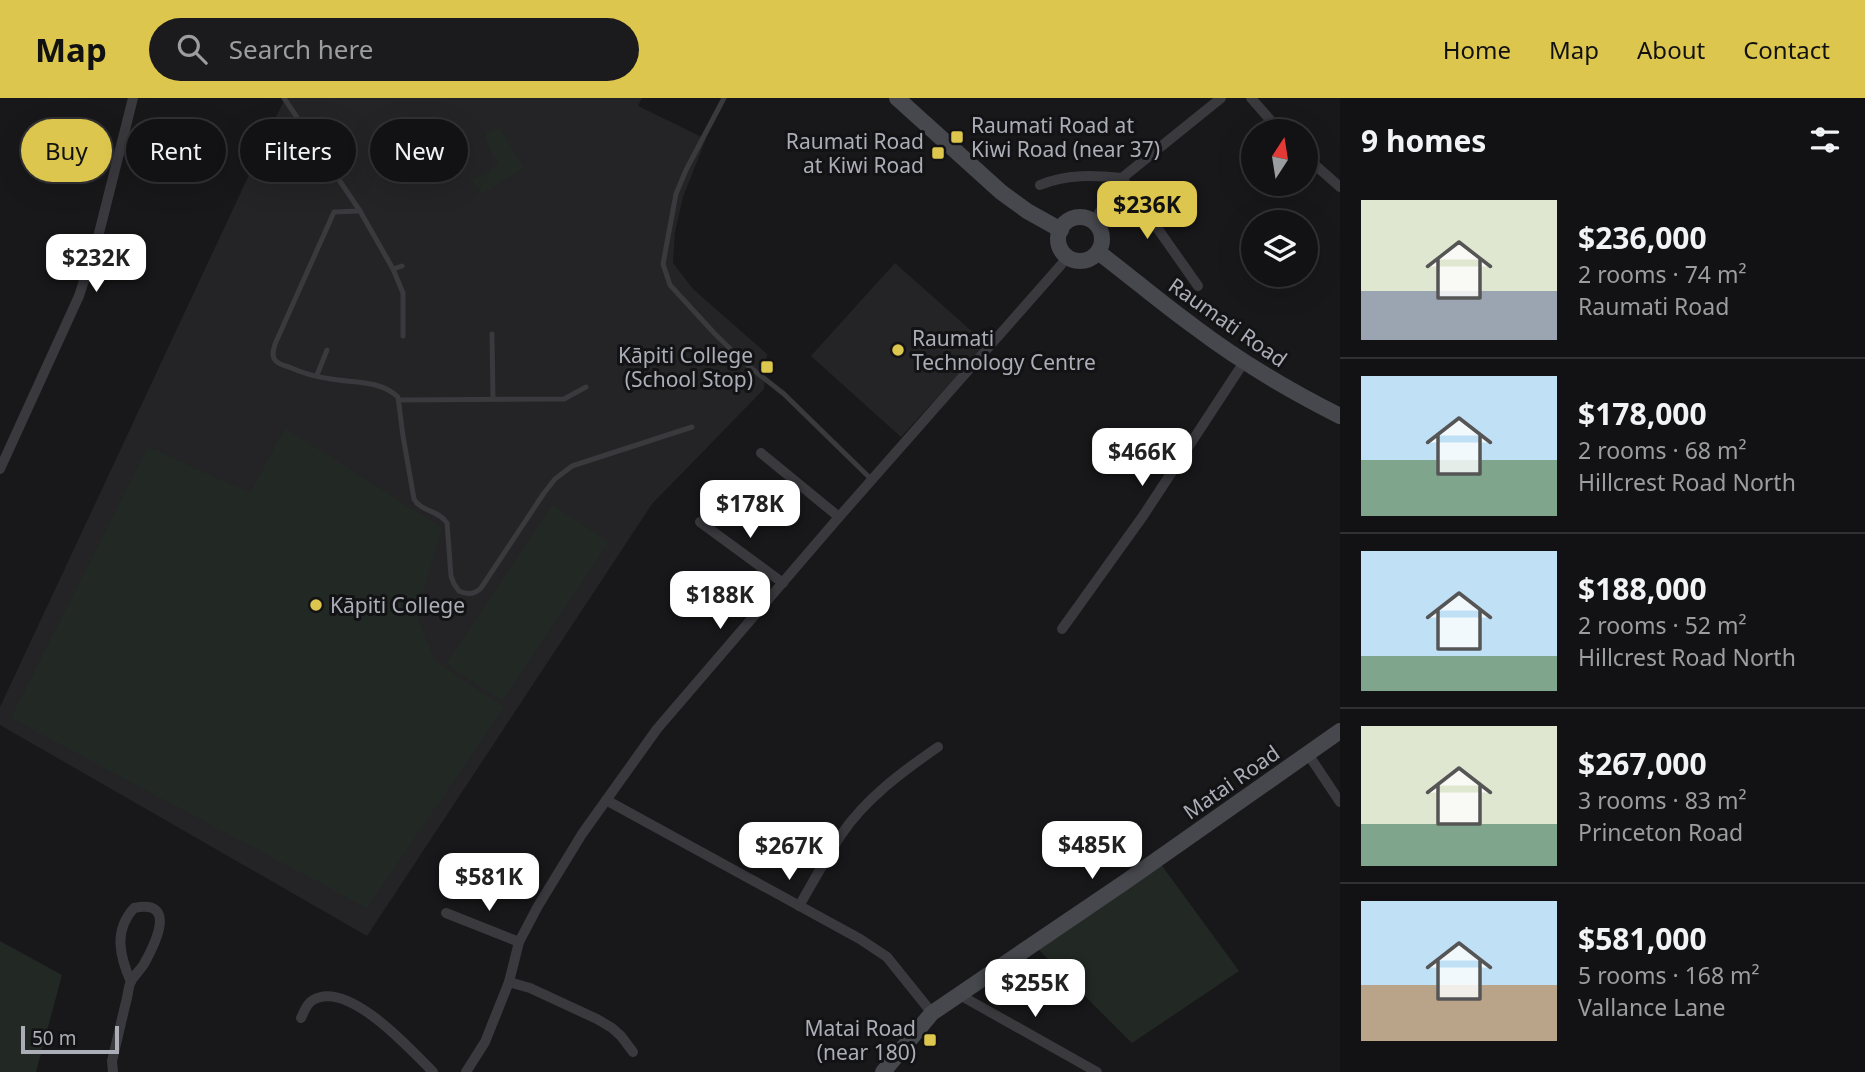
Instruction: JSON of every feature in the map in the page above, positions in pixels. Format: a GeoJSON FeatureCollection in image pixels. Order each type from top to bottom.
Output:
{"type":"FeatureCollection","features":[{"type":"Feature","properties":{"kind":"main road"},"geometry":{"type":"LineString","coordinates":[[897,98],[1001,192],[1027,211],[1061,230]]}},
{"type":"Feature","properties":{"kind":"main road"},"geometry":{"type":"LineString","coordinates":[[1075,218],[1093,222],[1102,239],[1098,252],[1087,260],[1068,257],[1063,253],[1059,242],[1061,230],[1075,218]]}},
{"type":"Feature","properties":{"kind":"main road","name":"Raumati Road"},"geometry":{"type":"LineString","coordinates":[[1098,252],[1192,326],[1244,362],[1340,416]]}},
{"type":"Feature","properties":{"kind":"main road","name":"Matai Road"},"geometry":{"type":"LineString","coordinates":[[884,1072],[932,1013],[1340,731]]}},
{"type":"Feature","properties":{"kind":"street"},"geometry":{"type":"LineString","coordinates":[[0,470],[79,296],[97,241],[134,98]]}},
{"type":"Feature","properties":{"kind":"street"},"geometry":{"type":"LineString","coordinates":[[1093,222],[1122,178],[1221,98]]}},
{"type":"Feature","properties":{"kind":"street"},"geometry":{"type":"LineString","coordinates":[[1251,98],[1269,119]]}},
{"type":"Feature","properties":{"kind":"street"},"geometry":{"type":"LineString","coordinates":[[1318,168],[1340,187]]}},
{"type":"Feature","properties":{"kind":"street"},"geometry":{"type":"LineString","coordinates":[[1040,185],[1062,178],[1122,178]]}},
{"type":"Feature","properties":{"kind":"street","name":"Raumati Road"},"geometry":{"type":"LineString","coordinates":[[1122,178],[1198,286]]}},
{"type":"Feature","properties":{"kind":"street"},"geometry":{"type":"LineString","coordinates":[[466,1072],[485,1042],[509,982],[519,942],[538,906],[582,834],[657,729],[1068,257]]}},
{"type":"Feature","properties":{"kind":"street"},"geometry":{"type":"LineString","coordinates":[[1062,629],[1143,516],[1244,362]]}},
{"type":"Feature","properties":{"kind":"street"},"geometry":{"type":"LineString","coordinates":[[761,453],[839,517]]}},
{"type":"Feature","properties":{"kind":"street"},"geometry":{"type":"LineString","coordinates":[[700,522],[783,583]]}},
{"type":"Feature","properties":{"kind":"street"},"geometry":{"type":"LineString","coordinates":[[799,906],[842,833],[865,807],[911,766],[938,747]]}},
{"type":"Feature","properties":{"kind":"street"},"geometry":{"type":"LineString","coordinates":[[1308,754],[1340,802]]}},
{"type":"Feature","properties":{"kind":"street"},"geometry":{"type":"LineString","coordinates":[[606,800],[860,939],[887,957],[932,1013]]}},
{"type":"Feature","properties":{"kind":"street"},"geometry":{"type":"LineString","coordinates":[[113,1072],[113,1061],[131,982],[144,964],[160,924],[158,912],[151,907],[134,908],[130,911],[122,932],[120,953],[131,982]]}},
{"type":"Feature","properties":{"kind":"street"},"geometry":{"type":"LineString","coordinates":[[446,914],[519,942]]}},
{"type":"Feature","properties":{"kind":"street"},"geometry":{"type":"LineString","coordinates":[[509,982],[530,988],[604,1023],[621,1036],[633,1052]]}},
{"type":"Feature","properties":{"kind":"street"},"geometry":{"type":"LineString","coordinates":[[958,994],[1097,1072]]}},
{"type":"Feature","properties":{"kind":"street"},"geometry":{"type":"LineString","coordinates":[[301,1018],[306,1007],[320,998],[349,1002],[383,1023],[433,1072]]}},
{"type":"Feature","properties":{"kind":"lane"},"geometry":{"type":"LineString","coordinates":[[284,98],[360,211],[393,269],[403,293],[403,336]]}},
{"type":"Feature","properties":{"kind":"lane"},"geometry":{"type":"LineString","coordinates":[[724,98],[676,194],[663,264],[670,285],[746,364],[784,394],[872,480]]}},
{"type":"Feature","properties":{"kind":"lane"},"geometry":{"type":"LineString","coordinates":[[360,211],[334,212],[275,344],[275,360],[327,379],[376,384],[396,394],[414,499],[417,505],[443,517],[447,523],[454,584],[459,591],[466,594],[476,593],[481,588],[544,493],[555,479],[572,466],[692,426]]}},
{"type":"Feature","properties":{"kind":"lane"},"geometry":{"type":"LineString","coordinates":[[393,269],[402,266]]}},
{"type":"Feature","properties":{"kind":"lane"},"geometry":{"type":"LineString","coordinates":[[492,334],[493,399]]}},
{"type":"Feature","properties":{"kind":"lane"},"geometry":{"type":"LineString","coordinates":[[317,375],[327,350]]}},
{"type":"Feature","properties":{"kind":"lane"},"geometry":{"type":"LineString","coordinates":[[399,400],[564,399],[586,387]]}},
{"type":"Feature","properties":{"kind":"shaded area","name":"Kāpiti College"},"geometry":{"type":"Polygon","coordinates":[[[285,98],[642,98],[638,106],[706,139],[683,197],[675,232],[673,263],[693,289],[767,354],[764,389],[652,504],[367,936],[0,725],[0,707],[246,182],[356,182],[356,119],[275,119],[285,98]]]}},
{"type":"Feature","properties":{"kind":"shaded area"},"geometry":{"type":"Polygon","coordinates":[[[495,129],[501,130],[524,168],[481,194],[472,180],[499,164],[485,139],[486,134],[495,129]]]}},
{"type":"Feature","properties":{"kind":"shaded area","name":"Raumati Technology Centre"},"geometry":{"type":"Polygon","coordinates":[[[895,263],[986,344],[901,437],[811,356],[895,263]]]}},
{"type":"Feature","properties":{"kind":"shaded area"},"geometry":{"type":"Polygon","coordinates":[[[285,428],[442,528],[416,615],[435,661],[504,707],[367,908],[11,718],[148,447],[250,493],[285,428]]]}},
{"type":"Feature","properties":{"kind":"shaded area"},"geometry":{"type":"Polygon","coordinates":[[[553,505],[609,542],[502,701],[446,664],[553,505]]]}},
{"type":"Feature","properties":{"kind":"shaded area"},"geometry":{"type":"Polygon","coordinates":[[[1160,863],[1239,971],[1132,1043],[1035,946],[1160,863]]]}},
{"type":"Feature","properties":{"kind":"shaded area"},"geometry":{"type":"Polygon","coordinates":[[[0,941],[62,975],[36,1072],[0,1072],[0,941]]]}},
{"type":"Feature","properties":{"kind":"place","name":"Raumati Road at Kiwi Road (near 37)"},"geometry":{"type":"Point","coordinates":[957,137]}},
{"type":"Feature","properties":{"kind":"place","name":"Raumati Road at Kiwi Road"},"geometry":{"type":"Point","coordinates":[938,153]}},
{"type":"Feature","properties":{"kind":"place","name":"Raumati Technology Centre"},"geometry":{"type":"Point","coordinates":[898,350]}},
{"type":"Feature","properties":{"kind":"place","name":"Kāpiti College (School Stop)"},"geometry":{"type":"Point","coordinates":[767,367]}},
{"type":"Feature","properties":{"kind":"place","name":"Kāpiti College"},"geometry":{"type":"Point","coordinates":[316,605]}},
{"type":"Feature","properties":{"kind":"place","name":"Matai Road (near 180)"},"geometry":{"type":"Point","coordinates":[930,1040]}}]}
